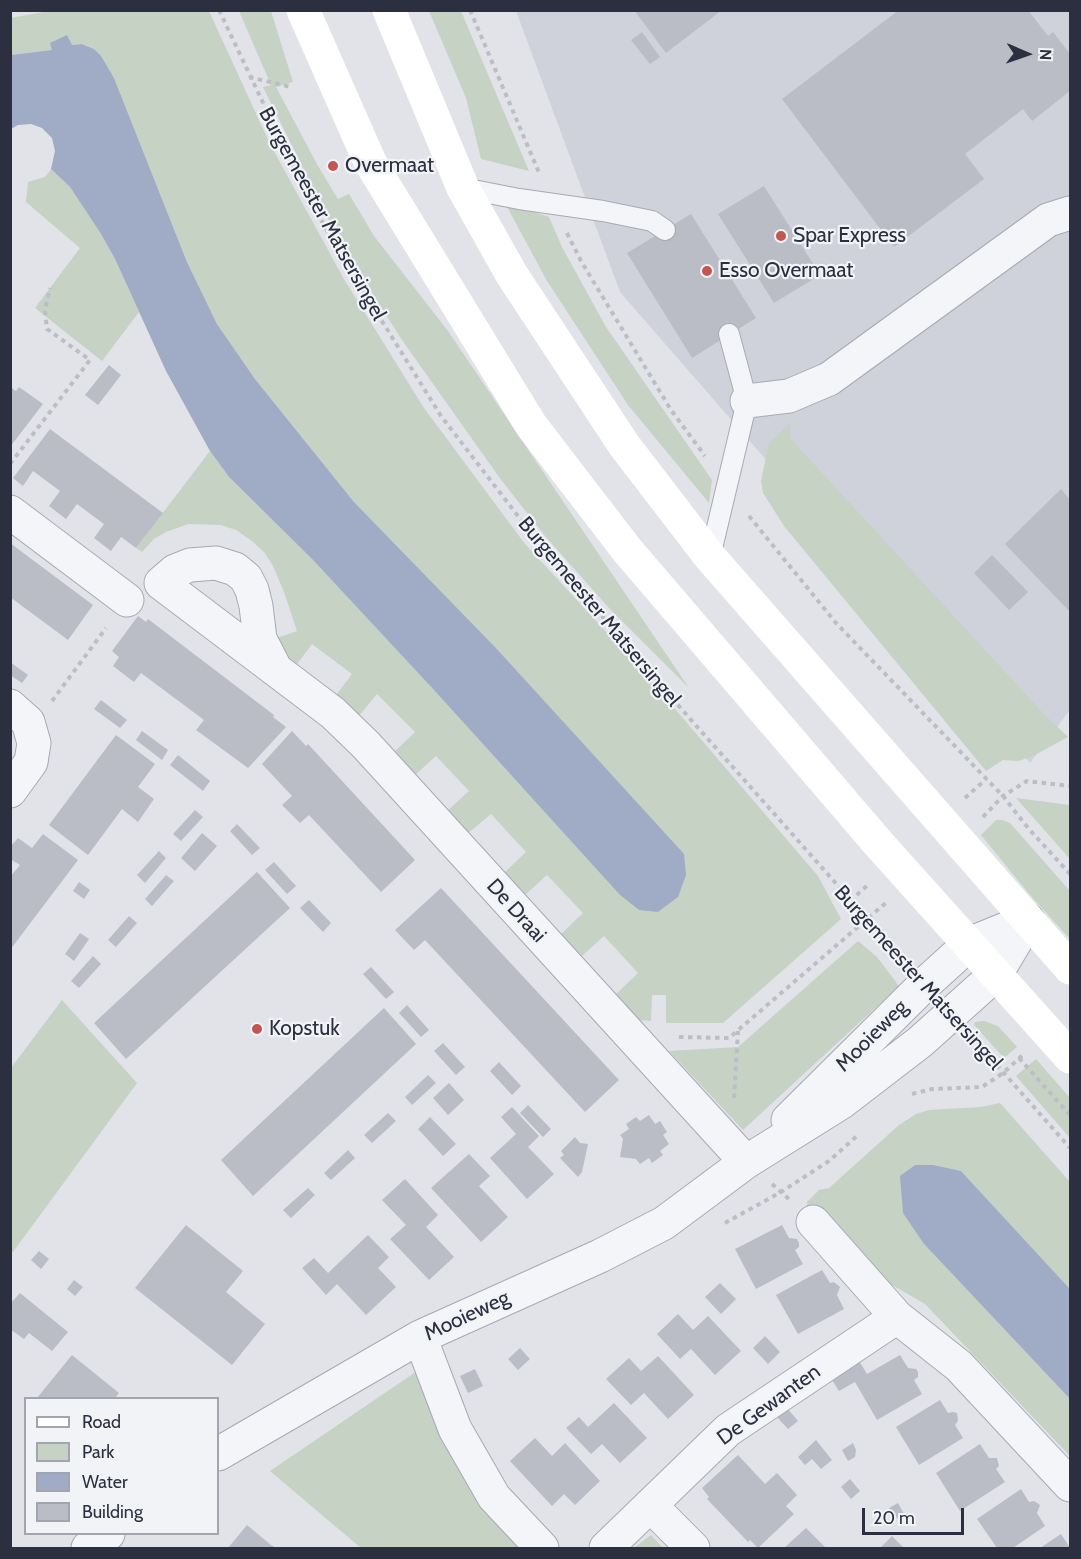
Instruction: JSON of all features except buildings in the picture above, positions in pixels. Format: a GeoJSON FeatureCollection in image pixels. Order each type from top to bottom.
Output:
{"type":"FeatureCollection","features":[{"type":"Feature","properties":{"kind":"main road"},"geometry":{"type":"LineString","coordinates":[[303,10],[370,162],[531,425],[627,550],[878,843],[1071,1057]]}},
{"type":"Feature","properties":{"kind":"main road"},"geometry":{"type":"LineString","coordinates":[[389,10],[463,188],[512,275],[624,445],[710,556],[1071,968]]}},
{"type":"Feature","properties":{"kind":"street"},"geometry":{"type":"LineString","coordinates":[[747,401],[789,396],[829,379],[1048,220],[1071,213]]}},
{"type":"Feature","properties":{"kind":"street"},"geometry":{"type":"LineString","coordinates":[[10,512],[127,600]]}},
{"type":"Feature","properties":{"kind":"street","name":"De Draai"},"geometry":{"type":"LineString","coordinates":[[276,670],[333,713],[366,745],[739,1155]]}},
{"type":"Feature","properties":{"kind":"street"},"geometry":{"type":"LineString","coordinates":[[10,791],[31,762],[34,743],[21,718]]}},
{"type":"Feature","properties":{"kind":"street","name":"Mooieweg"},"geometry":{"type":"LineString","coordinates":[[219,1453],[420,1337],[600,1256],[664,1223],[969,944],[1028,920]]}},
{"type":"Feature","properties":{"kind":"street","name":"Mooieweg"},"geometry":{"type":"LineString","coordinates":[[739,1155],[842,1102],[920,1042],[996,974],[1028,920]]}},
{"type":"Feature","properties":{"kind":"street"},"geometry":{"type":"LineString","coordinates":[[813,1221],[897,1317],[958,1366],[1071,1485]]}},
{"type":"Feature","properties":{"kind":"street","name":"De Gewanten"},"geometry":{"type":"LineString","coordinates":[[606,1548],[728,1430],[897,1317]]}},
{"type":"Feature","properties":{"kind":"street"},"geometry":{"type":"LineString","coordinates":[[420,1337],[455,1429],[494,1497],[542,1548]]}},
{"type":"Feature","properties":{"kind":"street"},"geometry":{"type":"LineString","coordinates":[[651,1506],[693,1548]]}},
{"type":"Feature","properties":{"kind":"street"},"geometry":{"type":"LineString","coordinates":[[88,1548],[105,1535]]}},
{"type":"Feature","properties":{"kind":"lane"},"geometry":{"type":"LineString","coordinates":[[463,188],[652,221],[664,230]]}},
{"type":"Feature","properties":{"kind":"lane"},"geometry":{"type":"LineString","coordinates":[[710,556],[747,401],[729,334]]}},
{"type":"Feature","properties":{"kind":"path","name":"Burgemeester Matsersingel"},"geometry":{"type":"LineString","coordinates":[[219,10],[249,78],[303,187],[339,252],[441,416],[531,533],[685,713],[925,984]]}},
{"type":"Feature","properties":{"kind":"path"},"geometry":{"type":"LineString","coordinates":[[249,78],[291,87]]}},
{"type":"Feature","properties":{"kind":"path"},"geometry":{"type":"LineString","coordinates":[[10,464],[90,360],[47,329],[45,311],[50,288]]}},
{"type":"Feature","properties":{"kind":"path"},"geometry":{"type":"LineString","coordinates":[[21,718],[127,600]]}},
{"type":"Feature","properties":{"kind":"path"},"geometry":{"type":"LineString","coordinates":[[1003,796],[1027,781],[1071,786]]}},
{"type":"Feature","properties":{"kind":"path"},"geometry":{"type":"LineString","coordinates":[[629,1036],[729,1038],[867,920]]}},
{"type":"Feature","properties":{"kind":"path","name":"Burgemeester Matsersingel"},"geometry":{"type":"LineString","coordinates":[[952,1015],[1071,1148]]}},
{"type":"Feature","properties":{"kind":"path"},"geometry":{"type":"LineString","coordinates":[[738,1030],[739,1155],[813,1221]]}},
{"type":"Feature","properties":{"kind":"path"},"geometry":{"type":"LineString","coordinates":[[1019,1058],[1071,1115]]}},
{"type":"Feature","properties":{"kind":"path"},"geometry":{"type":"LineString","coordinates":[[904,1098],[932,1089],[982,1087],[1003,1073]]}},
{"type":"Feature","properties":{"kind":"path"},"geometry":{"type":"LineString","coordinates":[[724,1224],[781,1192],[829,1161],[860,1133]]}},
{"type":"Feature","properties":{"kind":"shaded area"},"geometry":{"type":"Polygon","coordinates":[[[516,11],[1070,11],[1070,710],[1030,763],[620,292],[516,11]]]}},
{"type":"Feature","properties":{"kind":"green space"},"geometry":{"type":"Polygon","coordinates":[[[55,10],[209,11],[270,144],[345,281],[424,408],[525,544],[646,675],[818,876],[841,919],[723,1023],[666,1023],[666,995],[652,995],[651,1021],[639,1020],[616,994],[638,973],[604,936],[582,956],[561,934],[583,913],[547,875],[525,895],[504,873],[526,852],[491,814],[467,834],[447,811],[469,791],[436,756],[414,776],[393,753],[415,732],[377,694],[358,717],[334,698],[352,674],[312,644],[295,667],[280,653],[277,638],[297,631],[273,566],[264,552],[252,541],[236,530],[221,525],[188,524],[154,539],[142,552],[136,548],[210,451],[229,477],[312,559],[619,894],[658,912],[678,897],[655,823],[496,648],[354,502],[255,379],[217,324],[187,262],[114,78],[94,49],[83,44],[11,55],[10,18],[55,10]]]}},
{"type":"Feature","properties":{"kind":"green space"},"geometry":{"type":"Polygon","coordinates":[[[239,11],[271,11],[293,82],[276,87],[338,199],[349,194],[374,236],[448,331],[689,688],[609,608],[545,536],[499,477],[402,340],[327,217],[263,87],[271,85],[239,11]]]}},
{"type":"Feature","properties":{"kind":"green space"},"geometry":{"type":"Polygon","coordinates":[[[429,11],[461,11],[529,171],[481,159],[466,98],[429,11]]]}},
{"type":"Feature","properties":{"kind":"green space"},"geometry":{"type":"Polygon","coordinates":[[[51,169],[70,187],[101,234],[139,312],[102,361],[35,308],[80,248],[26,202],[28,182],[45,177],[51,169]]]}},
{"type":"Feature","properties":{"kind":"green space"},"geometry":{"type":"Polygon","coordinates":[[[505,203],[549,217],[562,247],[606,327],[712,480],[709,503],[628,405],[547,281],[505,203]]]}},
{"type":"Feature","properties":{"kind":"green space"},"geometry":{"type":"Polygon","coordinates":[[[790,423],[790,438],[1043,713],[1068,737],[1035,755],[1019,761],[1003,760],[986,771],[784,526],[763,493],[761,481],[769,443],[790,423]]]}},
{"type":"Feature","properties":{"kind":"green space"},"geometry":{"type":"Polygon","coordinates":[[[1016,798],[1070,805],[1070,859],[1016,798]]]}},
{"type":"Feature","properties":{"kind":"green space"},"geometry":{"type":"Polygon","coordinates":[[[996,820],[1010,823],[1070,891],[1070,939],[981,835],[996,820]]]}},
{"type":"Feature","properties":{"kind":"green space"},"geometry":{"type":"Polygon","coordinates":[[[858,941],[877,957],[899,986],[743,1130],[669,1051],[738,1047],[858,941]]]}},
{"type":"Feature","properties":{"kind":"green space"},"geometry":{"type":"Polygon","coordinates":[[[62,1000],[137,1083],[13,1252],[10,1250],[11,1068],[62,1000]]]}},
{"type":"Feature","properties":{"kind":"green space"},"geometry":{"type":"Polygon","coordinates":[[[984,1021],[998,1026],[1017,1047],[1004,1058],[974,1025],[975,1022],[984,1021]]]}},
{"type":"Feature","properties":{"kind":"green space"},"geometry":{"type":"Polygon","coordinates":[[[1036,1059],[1070,1098],[1070,1138],[1016,1076],[1036,1059]]]}},
{"type":"Feature","properties":{"kind":"green space"},"geometry":{"type":"Polygon","coordinates":[[[1000,1103],[1070,1182],[1070,1289],[961,1171],[915,1165],[901,1176],[924,1244],[1070,1399],[1070,1456],[925,1304],[873,1274],[807,1208],[807,1202],[819,1190],[829,1188],[899,1125],[916,1114],[929,1110],[981,1107],[1000,1103]]]}},
{"type":"Feature","properties":{"kind":"green space"},"geometry":{"type":"Polygon","coordinates":[[[420,1369],[527,1548],[361,1548],[270,1471],[420,1369]]]}},
{"type":"Feature","properties":{"kind":"green space"},"geometry":{"type":"Polygon","coordinates":[[[651,1535],[663,1548],[634,1548],[651,1535]]]}},
{"type":"Feature","properties":{"kind":"water"},"geometry":{"type":"Polygon","coordinates":[[[67,35],[72,45],[82,44],[94,49],[114,78],[187,262],[217,324],[255,379],[354,502],[496,648],[684,854],[686,875],[678,897],[658,912],[639,910],[619,894],[312,559],[229,477],[210,451],[166,371],[115,259],[101,234],[70,187],[51,169],[55,151],[52,138],[42,128],[31,124],[18,125],[11,129],[11,55],[52,50],[50,43],[67,35]]]}},
{"type":"Feature","properties":{"kind":"water"},"geometry":{"type":"Polygon","coordinates":[[[915,1165],[933,1165],[961,1171],[1070,1289],[1070,1399],[924,1244],[903,1213],[900,1176],[915,1165]]]}},
{"type":"Feature","properties":{"kind":"place","name":"Overmaat"},"geometry":{"type":"Point","coordinates":[333,166]}},
{"type":"Feature","properties":{"kind":"place","name":"Spar Express"},"geometry":{"type":"Point","coordinates":[781,236]}},
{"type":"Feature","properties":{"kind":"place","name":"Esso Overmaat"},"geometry":{"type":"Point","coordinates":[707,271]}},
{"type":"Feature","properties":{"kind":"place","name":"Kopstuk"},"geometry":{"type":"Point","coordinates":[257,1029]}}]}
